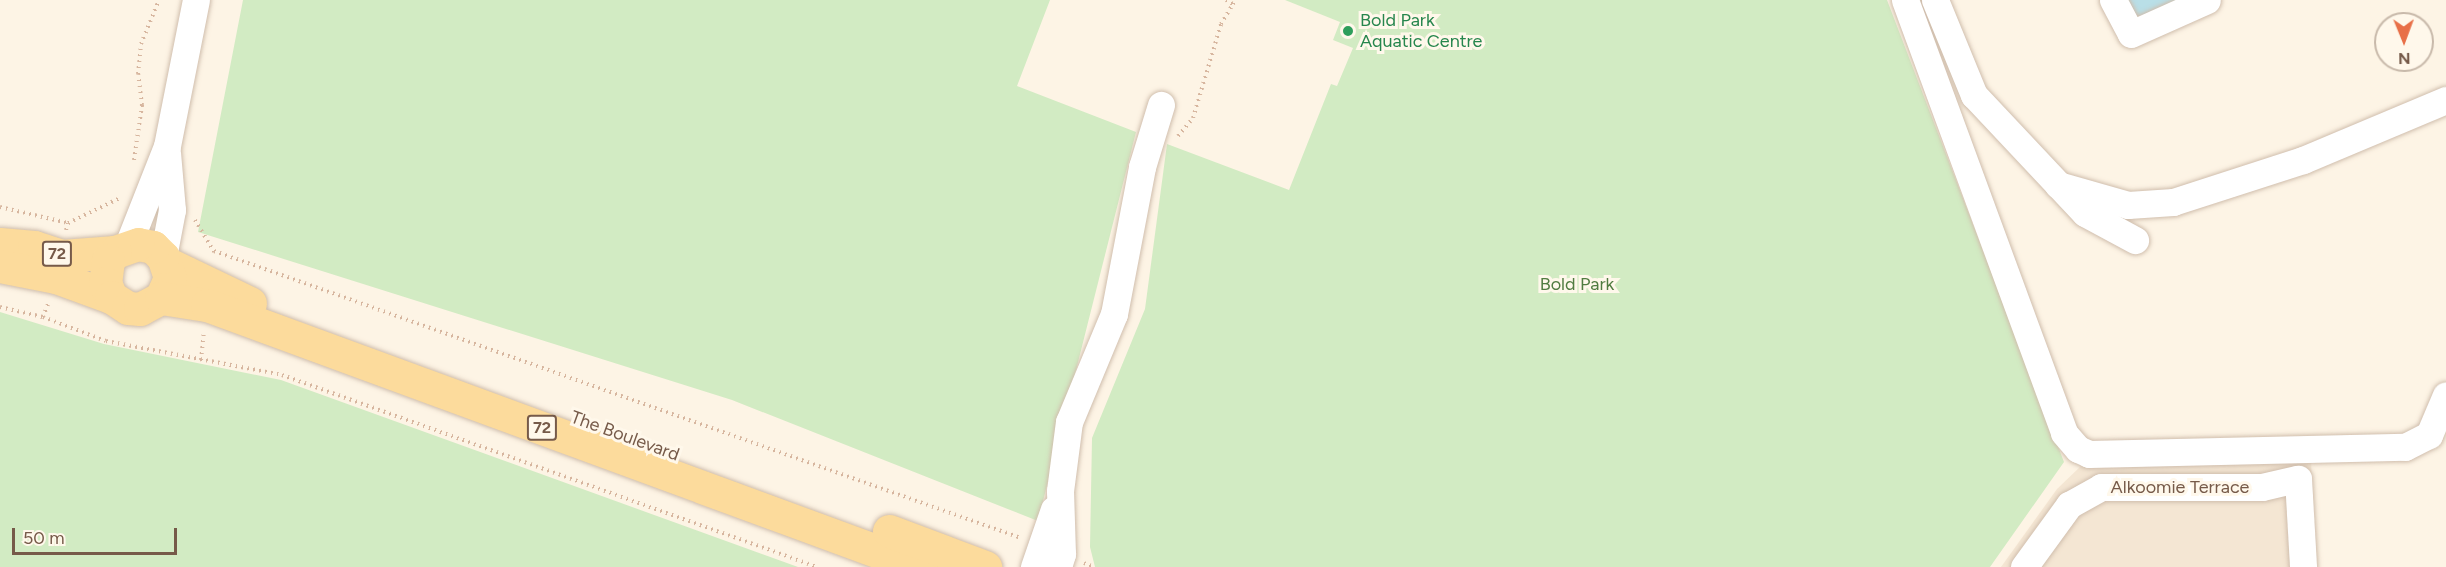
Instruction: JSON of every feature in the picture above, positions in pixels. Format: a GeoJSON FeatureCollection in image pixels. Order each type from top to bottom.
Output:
{"type":"FeatureCollection","features":[{"type":"Feature","properties":{"kind":"main road","name":"The Boulevard"},"geometry":{"type":"LineString","coordinates":[[0,244],[34,246],[62,255],[121,248],[153,247],[165,260],[257,307],[986,567]]}},
{"type":"Feature","properties":{"kind":"main road"},"geometry":{"type":"LineString","coordinates":[[111,297],[105,275],[121,248]]}},
{"type":"Feature","properties":{"kind":"main road"},"geometry":{"type":"LineString","coordinates":[[161,298],[170,278],[165,260]]}},
{"type":"Feature","properties":{"kind":"main road","name":"The Boulevard"},"geometry":{"type":"LineString","coordinates":[[0,266],[56,277],[111,297],[128,308],[140,309],[161,298],[207,305],[920,567]]}},
{"type":"Feature","properties":{"kind":"street"},"geometry":{"type":"LineString","coordinates":[[121,248],[167,146],[196,0]]}},
{"type":"Feature","properties":{"kind":"street"},"geometry":{"type":"LineString","coordinates":[[1905,0],[2064,433],[2078,449],[2089,454],[2405,447],[2429,435],[2446,395]]}},
{"type":"Feature","properties":{"kind":"street"},"geometry":{"type":"LineString","coordinates":[[1935,0],[1974,95],[2085,213],[2135,240]]}},
{"type":"Feature","properties":{"kind":"street"},"geometry":{"type":"LineString","coordinates":[[2113,0],[2131,33],[2207,0]]}},
{"type":"Feature","properties":{"kind":"street"},"geometry":{"type":"LineString","coordinates":[[2058,185],[2128,205],[2173,202],[2303,160],[2446,100]]}},
{"type":"Feature","properties":{"kind":"street"},"geometry":{"type":"LineString","coordinates":[[1049,558],[1069,422],[1113,314],[1142,167],[1161,105]]}},
{"type":"Feature","properties":{"kind":"street"},"geometry":{"type":"LineString","coordinates":[[165,260],[172,210],[167,146]]}},
{"type":"Feature","properties":{"kind":"street","name":"Alkoomie Terrace"},"geometry":{"type":"LineString","coordinates":[[2024,567],[2069,505],[2101,488],[2262,487],[2298,479],[2303,567]]}},
{"type":"Feature","properties":{"kind":"path"},"geometry":{"type":"LineString","coordinates":[[134,162],[142,105],[138,74],[141,44],[159,0]]}},
{"type":"Feature","properties":{"kind":"path"},"geometry":{"type":"LineString","coordinates":[[1226,0],[1233,4],[1234,0]]}},
{"type":"Feature","properties":{"kind":"path"},"geometry":{"type":"LineString","coordinates":[[0,207],[68,223]]}},
{"type":"Feature","properties":{"kind":"path"},"geometry":{"type":"LineString","coordinates":[[214,251],[1049,558],[1094,567]]}},
{"type":"Feature","properties":{"kind":"path"},"geometry":{"type":"LineString","coordinates":[[0,307],[44,317],[106,341],[282,375],[817,567]]}},
{"type":"Feature","properties":{"kind":"shaded area"},"geometry":{"type":"Polygon","coordinates":[[[2311,458],[2314,567],[2001,567],[2057,489],[2082,465],[2311,458]]]}},
{"type":"Feature","properties":{"kind":"green space"},"geometry":{"type":"Polygon","coordinates":[[[243,0],[1050,0],[1017,86],[1136,132],[1038,521],[732,400],[198,232],[243,0]]]}},
{"type":"Feature","properties":{"kind":"green space","name":"Bold Park"},"geometry":{"type":"Polygon","coordinates":[[[1285,0],[1887,0],[2064,462],[1990,567],[1095,567],[1090,547],[1092,438],[1145,309],[1167,144],[1289,190],[1331,84],[1337,86],[1353,48],[1333,40],[1340,22],[1285,0]]]}},
{"type":"Feature","properties":{"kind":"green space"},"geometry":{"type":"Polygon","coordinates":[[[0,312],[104,344],[281,380],[798,567],[0,567],[0,312]]]}},
{"type":"Feature","properties":{"kind":"water"},"geometry":{"type":"Polygon","coordinates":[[[2123,0],[2184,0],[2134,23],[2123,0]]]}},
{"type":"Feature","properties":{"kind":"place","name":"Bold Park Aquatic Centre"},"geometry":{"type":"Point","coordinates":[1348,31]}}]}
